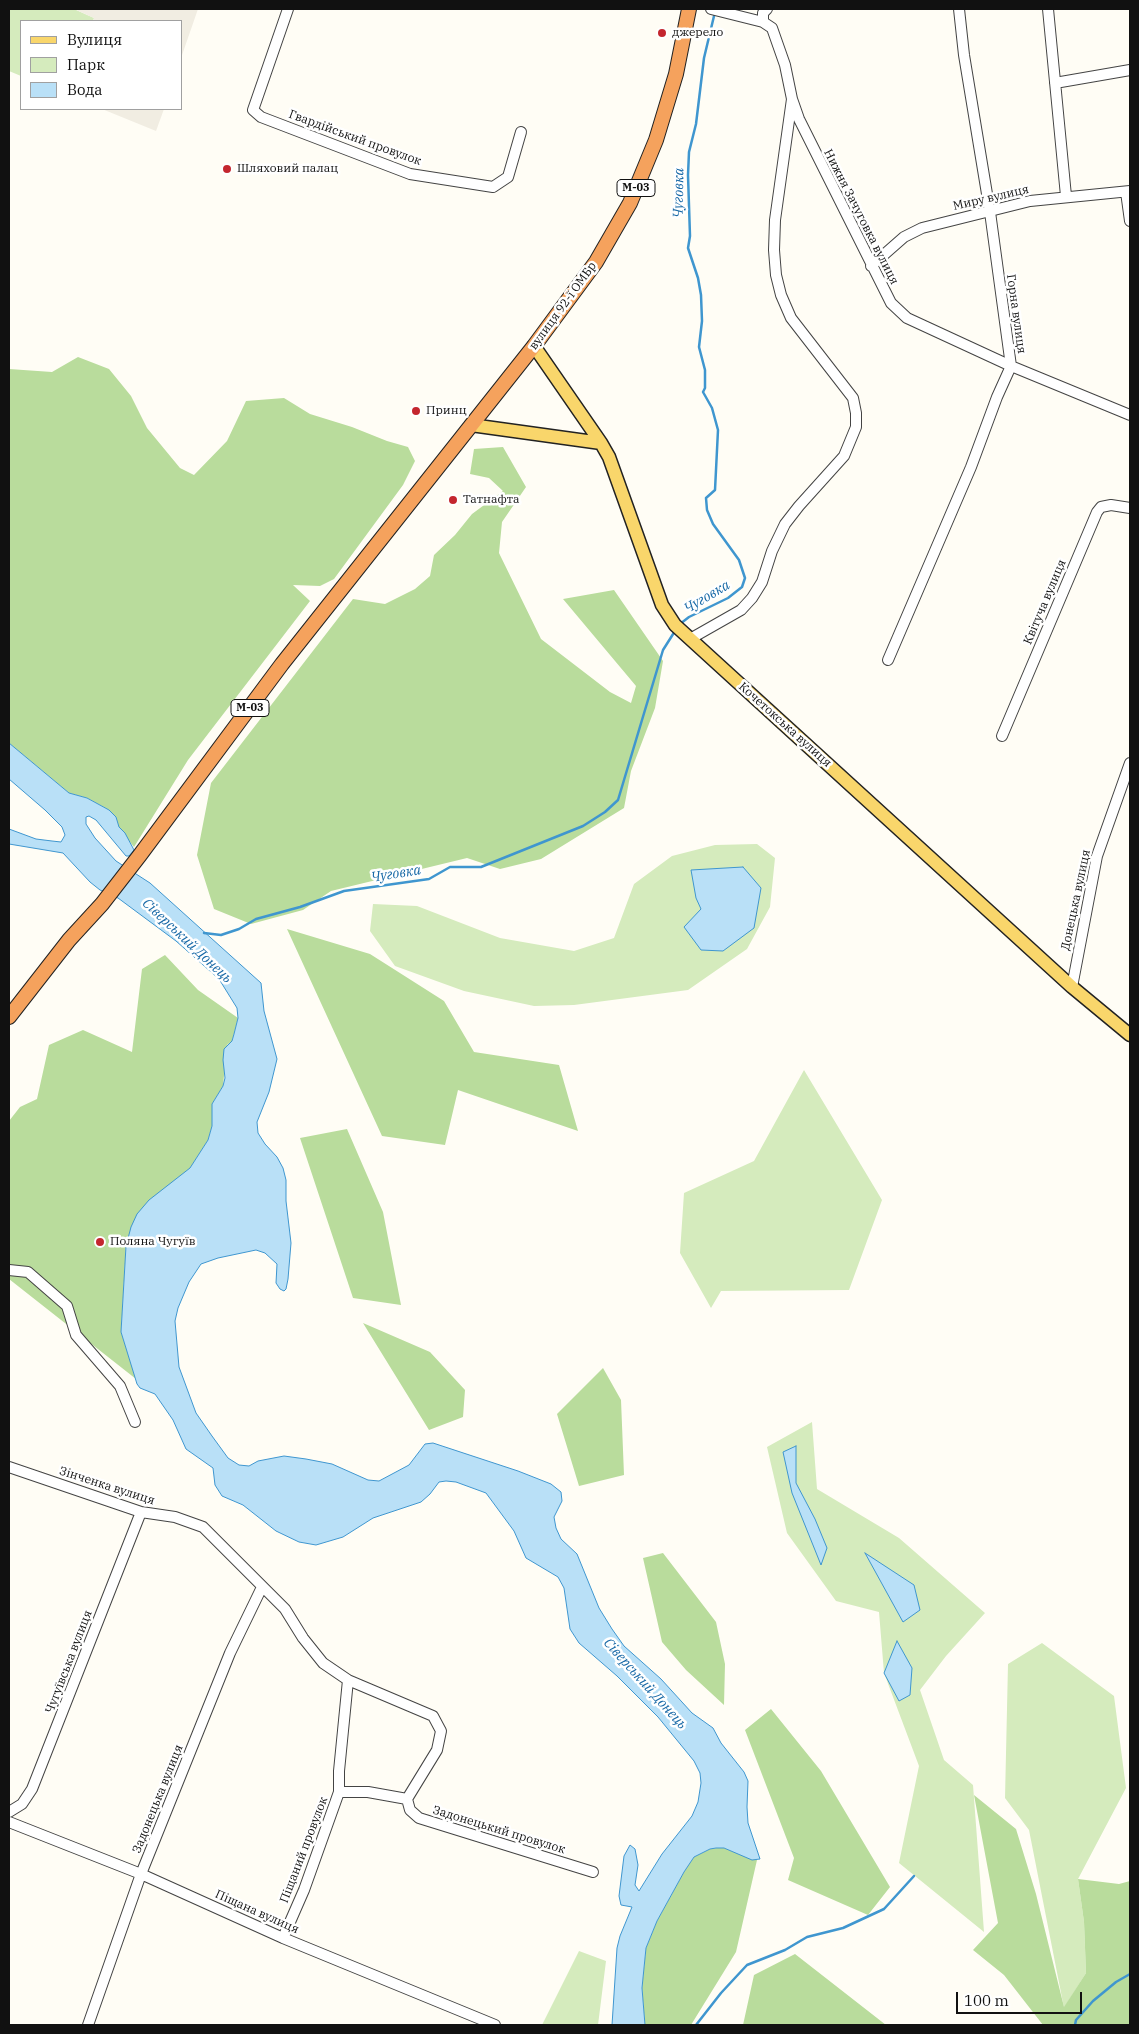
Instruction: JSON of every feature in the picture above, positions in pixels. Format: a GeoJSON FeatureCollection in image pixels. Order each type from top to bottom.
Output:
{"type":"FeatureCollection","features":[{"type":"Feature","properties":{"kind":"highway","name":"вулиця 92-ї ОМБр"},"geometry":{"type":"LineString","coordinates":[[9,1017],[69,940],[102,904],[282,664],[534,346],[596,262],[633,195],[656,140],[667,107],[689,9]]}},
{"type":"Feature","properties":{"kind":"main road","name":"Кочетокська вулиця"},"geometry":{"type":"LineString","coordinates":[[534,346],[601,443],[608,457],[662,605],[682,631],[1072,987],[1130,1035]]}},
{"type":"Feature","properties":{"kind":"main road"},"geometry":{"type":"LineString","coordinates":[[471,425],[601,443]]}},
{"type":"Feature","properties":{"kind":"street","name":"Гвардійський провулок"},"geometry":{"type":"LineString","coordinates":[[288,9],[254,110],[261,117],[410,174],[494,187],[508,177],[521,132]]}},
{"type":"Feature","properties":{"kind":"street"},"geometry":{"type":"LineString","coordinates":[[711,9],[764,22],[763,13],[767,9]]}},
{"type":"Feature","properties":{"kind":"street","name":"Горна вулиця"},"geometry":{"type":"LineString","coordinates":[[888,660],[971,468],[997,397],[1011,366],[990,212],[964,55],[959,9]]}},
{"type":"Feature","properties":{"kind":"street"},"geometry":{"type":"LineString","coordinates":[[1051,9],[1055,83],[1066,196]]}},
{"type":"Feature","properties":{"kind":"street","name":"Нижня Зачуговка вулиця"},"geometry":{"type":"LineString","coordinates":[[764,22],[770,25],[774,31],[799,119],[890,303],[908,318],[1011,366],[1130,415]]}},
{"type":"Feature","properties":{"kind":"street"},"geometry":{"type":"LineString","coordinates":[[1055,83],[1130,70]]}},
{"type":"Feature","properties":{"kind":"street","name":"Нижня Зачуговка вулиця"},"geometry":{"type":"LineString","coordinates":[[682,631],[741,610],[752,598],[762,582],[772,551],[785,524],[844,456],[856,427],[853,398],[791,318],[780,295],[776,275],[774,250],[775,220],[792,99]]}},
{"type":"Feature","properties":{"kind":"street"},"geometry":{"type":"LineString","coordinates":[[1128,191],[1130,221]]}},
{"type":"Feature","properties":{"kind":"street","name":"Миру вулиця"},"geometry":{"type":"LineString","coordinates":[[871,266],[904,237],[922,228],[1030,201],[1128,191]]}},
{"type":"Feature","properties":{"kind":"street","name":"Квітуча вулиця"},"geometry":{"type":"LineString","coordinates":[[1002,736],[1097,512],[1101,507],[1130,508]]}},
{"type":"Feature","properties":{"kind":"street","name":"Донецька вулиця"},"geometry":{"type":"LineString","coordinates":[[1072,987],[1097,856],[1130,763]]}},
{"type":"Feature","properties":{"kind":"street"},"geometry":{"type":"LineString","coordinates":[[9,1270],[28,1272],[66,1306],[76,1335],[120,1386],[135,1422]]}},
{"type":"Feature","properties":{"kind":"street","name":"Зінченка вулиця"},"geometry":{"type":"LineString","coordinates":[[9,1466],[141,1512],[175,1517],[203,1527],[262,1587]]}},
{"type":"Feature","properties":{"kind":"street","name":"Чугуївська вулиця"},"geometry":{"type":"LineString","coordinates":[[9,1812],[22,1804],[32,1789],[141,1512]]}},
{"type":"Feature","properties":{"kind":"street"},"geometry":{"type":"LineString","coordinates":[[262,1587],[285,1609],[303,1638],[323,1663],[348,1680],[433,1716],[441,1731],[438,1750],[407,1799],[368,1792],[339,1792]]}},
{"type":"Feature","properties":{"kind":"street","name":"Задонецька вулиця"},"geometry":{"type":"LineString","coordinates":[[88,2025],[141,1874],[230,1653],[262,1587]]}},
{"type":"Feature","properties":{"kind":"street","name":"Піщаний провулок"},"geometry":{"type":"LineString","coordinates":[[283,1938],[304,1890],[339,1792],[339,1771],[348,1680]]}},
{"type":"Feature","properties":{"kind":"street","name":"Задонецький провулок"},"geometry":{"type":"LineString","coordinates":[[407,1799],[410,1810],[419,1818],[593,1872]]}},
{"type":"Feature","properties":{"kind":"street","name":"Піщана вулиця"},"geometry":{"type":"LineString","coordinates":[[9,1822],[141,1874],[283,1938],[495,2025]]}},
{"type":"Feature","properties":{"kind":"green space"},"geometry":{"type":"Polygon","coordinates":[[[9,9],[74,9],[94,18],[93,20],[20,20],[20,76],[9,71],[9,9]]]}},
{"type":"Feature","properties":{"kind":"green space"},"geometry":{"type":"Polygon","coordinates":[[[78,357],[109,369],[131,396],[147,428],[180,468],[194,475],[227,441],[246,401],[284,398],[310,414],[408,447],[415,461],[403,485],[334,579],[320,586],[293,585],[310,601],[188,760],[134,847],[118,827],[116,817],[109,810],[87,798],[69,793],[9,743],[9,369],[52,372],[78,357]]]}},
{"type":"Feature","properties":{"kind":"green space"},"geometry":{"type":"Polygon","coordinates":[[[503,447],[526,487],[502,522],[499,553],[541,639],[610,692],[631,703],[636,686],[563,599],[614,590],[663,661],[655,708],[631,771],[624,808],[541,859],[500,869],[467,858],[331,891],[303,910],[251,924],[214,909],[197,855],[211,783],[353,599],[385,604],[415,589],[430,576],[434,555],[455,535],[472,514],[503,491],[489,478],[470,474],[474,449],[503,447]]]}},
{"type":"Feature","properties":{"kind":"green space"},"geometry":{"type":"Polygon","coordinates":[[[757,844],[775,858],[770,907],[747,949],[688,990],[574,1005],[534,1006],[464,991],[395,966],[370,931],[373,904],[417,906],[500,938],[574,951],[614,938],[634,884],[672,856],[715,845],[757,844]]]}},
{"type":"Feature","properties":{"kind":"green space"},"geometry":{"type":"Polygon","coordinates":[[[287,929],[370,954],[444,1001],[474,1052],[559,1065],[578,1131],[458,1090],[445,1145],[382,1136],[287,929]]]}},
{"type":"Feature","properties":{"kind":"green space"},"geometry":{"type":"Polygon","coordinates":[[[165,955],[198,990],[238,1018],[232,1041],[227,1045],[223,1086],[212,1104],[212,1126],[208,1140],[190,1168],[126,1246],[121,1332],[136,1379],[9,1279],[9,1121],[20,1107],[37,1099],[49,1045],[83,1030],[132,1052],[142,969],[165,955]]]}},
{"type":"Feature","properties":{"kind":"green space"},"geometry":{"type":"Polygon","coordinates":[[[804,1070],[882,1200],[849,1290],[721,1291],[711,1308],[680,1253],[684,1193],[754,1161],[804,1070]]]}},
{"type":"Feature","properties":{"kind":"green space"},"geometry":{"type":"Polygon","coordinates":[[[347,1129],[383,1212],[401,1305],[353,1298],[300,1138],[347,1129]]]}},
{"type":"Feature","properties":{"kind":"green space"},"geometry":{"type":"Polygon","coordinates":[[[363,1323],[430,1352],[465,1390],[463,1417],[429,1430],[363,1323]]]}},
{"type":"Feature","properties":{"kind":"green space"},"geometry":{"type":"Polygon","coordinates":[[[603,1368],[621,1400],[624,1475],[579,1486],[557,1414],[603,1368]]]}},
{"type":"Feature","properties":{"kind":"green space"},"geometry":{"type":"Polygon","coordinates":[[[812,1422],[817,1489],[899,1538],[985,1613],[946,1656],[920,1690],[944,1760],[973,1785],[984,1932],[899,1863],[919,1766],[884,1673],[879,1612],[836,1601],[787,1533],[767,1447],[812,1422]]]}},
{"type":"Feature","properties":{"kind":"green space"},"geometry":{"type":"Polygon","coordinates":[[[663,1553],[716,1622],[725,1664],[724,1705],[686,1670],[662,1642],[643,1558],[663,1553]]]}},
{"type":"Feature","properties":{"kind":"green space"},"geometry":{"type":"Polygon","coordinates":[[[1042,1643],[1114,1696],[1126,1788],[1078,1879],[1084,1922],[1086,1973],[1064,2008],[1029,1830],[1005,1798],[1008,1664],[1042,1643]]]}},
{"type":"Feature","properties":{"kind":"green space"},"geometry":{"type":"Polygon","coordinates":[[[771,1709],[821,1771],[890,1887],[868,1915],[788,1880],[794,1858],[745,1730],[771,1709]]]}},
{"type":"Feature","properties":{"kind":"green space"},"geometry":{"type":"Polygon","coordinates":[[[974,1795],[1016,1829],[1036,1894],[1064,2007],[1086,1973],[1084,1922],[1078,1879],[1119,1884],[1130,1881],[1130,2025],[1043,2025],[1004,1975],[973,1950],[998,1923],[974,1795]]]}},
{"type":"Feature","properties":{"kind":"green space"},"geometry":{"type":"Polygon","coordinates":[[[716,1848],[724,1848],[757,1860],[736,1952],[691,2025],[645,2025],[642,1988],[646,1948],[657,1921],[694,1857],[716,1848]]]}},
{"type":"Feature","properties":{"kind":"green space"},"geometry":{"type":"Polygon","coordinates":[[[579,1951],[606,1961],[598,2025],[542,2025],[579,1951]]]}},
{"type":"Feature","properties":{"kind":"green space"},"geometry":{"type":"Polygon","coordinates":[[[795,1954],[886,2025],[743,2025],[754,1975],[795,1954]]]}},
{"type":"Feature","properties":{"kind":"shaded area"},"geometry":{"type":"Polygon","coordinates":[[[74,9],[198,9],[182,55],[182,20],[93,20],[94,18],[74,9]]]}},
{"type":"Feature","properties":{"kind":"shaded area"},"geometry":{"type":"Polygon","coordinates":[[[104,110],[164,110],[156,131],[104,110]]]}},
{"type":"Feature","properties":{"kind":"water","name":"Сіверський Донець"},"geometry":{"type":"Polygon","coordinates":[[[9,743],[69,793],[87,798],[109,810],[116,817],[119,827],[125,833],[134,850],[129,856],[126,856],[96,820],[89,816],[86,817],[86,824],[95,838],[116,861],[150,883],[261,983],[264,1011],[277,1059],[269,1092],[257,1122],[258,1133],[277,1157],[283,1168],[286,1180],[286,1201],[291,1243],[288,1279],[286,1289],[284,1291],[280,1289],[276,1283],[277,1264],[265,1253],[256,1250],[218,1258],[201,1264],[189,1282],[178,1308],[175,1321],[179,1367],[196,1413],[212,1436],[228,1458],[239,1465],[249,1466],[258,1461],[284,1456],[332,1464],[368,1480],[379,1481],[409,1465],[425,1444],[433,1443],[551,1484],[561,1492],[562,1501],[554,1517],[556,1528],[561,1539],[577,1554],[599,1608],[612,1629],[624,1646],[661,1679],[692,1713],[713,1728],[721,1743],[744,1772],[748,1781],[748,1823],[760,1859],[752,1860],[724,1848],[710,1849],[694,1857],[657,1921],[646,1948],[642,1988],[645,2025],[612,2025],[617,1948],[632,1907],[621,1905],[619,1896],[624,1856],[630,1845],[635,1849],[638,1865],[635,1885],[639,1891],[662,1854],[692,1816],[698,1802],[701,1783],[700,1773],[694,1761],[658,1717],[617,1676],[579,1643],[570,1629],[564,1588],[558,1577],[526,1558],[514,1531],[486,1493],[456,1482],[439,1482],[421,1502],[373,1518],[343,1537],[316,1545],[299,1542],[276,1531],[243,1505],[222,1496],[215,1485],[213,1468],[186,1449],[173,1420],[155,1394],[140,1388],[137,1384],[121,1332],[126,1246],[131,1227],[137,1214],[149,1200],[190,1168],[208,1140],[212,1126],[212,1104],[223,1086],[225,1078],[224,1049],[232,1041],[238,1018],[237,1008],[219,979],[176,941],[118,898],[100,890],[90,882],[63,853],[9,844],[9,829],[36,839],[61,842],[65,835],[62,827],[45,810],[9,779],[9,743]]]}},
{"type":"Feature","properties":{"kind":"water"},"geometry":{"type":"Polygon","coordinates":[[[743,867],[761,888],[754,928],[723,951],[701,950],[684,927],[701,909],[696,898],[691,870],[743,867]]]}},
{"type":"Feature","properties":{"kind":"water"},"geometry":{"type":"Polygon","coordinates":[[[796,1446],[796,1483],[815,1519],[827,1548],[821,1565],[792,1493],[783,1452],[796,1446]]]}},
{"type":"Feature","properties":{"kind":"water"},"geometry":{"type":"Polygon","coordinates":[[[865,1553],[914,1585],[920,1610],[903,1622],[865,1553]]]}},
{"type":"Feature","properties":{"kind":"water"},"geometry":{"type":"Polygon","coordinates":[[[897,1641],[912,1668],[910,1695],[899,1701],[884,1673],[897,1641]]]}},
{"type":"Feature","properties":{"kind":"waterway","name":"Чуговка"},"geometry":{"type":"LineString","coordinates":[[680,624],[689,617],[728,598],[742,587],[745,578],[739,560],[713,524],[707,510],[706,498],[715,490],[718,430],[712,408],[703,392],[705,388],[705,370],[699,347],[702,321],[701,295],[698,278],[688,248],[690,236],[689,152],[696,124],[704,58],[714,16]]}},
{"type":"Feature","properties":{"kind":"waterway","name":"Чуговка"},"geometry":{"type":"LineString","coordinates":[[204,933],[221,935],[239,929],[256,919],[300,907],[344,891],[429,879],[450,867],[481,867],[583,826],[605,812],[618,800],[663,650],[675,631]]}},
{"type":"Feature","properties":{"kind":"waterway"},"geometry":{"type":"LineString","coordinates":[[696,2025],[721,1993],[747,1965],[785,1950],[807,1937],[843,1928],[884,1909],[914,1876]]}},
{"type":"Feature","properties":{"kind":"waterway"},"geometry":{"type":"LineString","coordinates":[[1075,2025],[1076,2020],[1093,2001],[1116,1982],[1130,1974]]}},
{"type":"Feature","properties":{"kind":"place","name":"джерело"},"geometry":{"type":"Point","coordinates":[662,33]}},
{"type":"Feature","properties":{"kind":"place","name":"Шляховий палац"},"geometry":{"type":"Point","coordinates":[227,169]}},
{"type":"Feature","properties":{"kind":"place","name":"Принц"},"geometry":{"type":"Point","coordinates":[416,411]}},
{"type":"Feature","properties":{"kind":"place","name":"Татнафта"},"geometry":{"type":"Point","coordinates":[453,500]}},
{"type":"Feature","properties":{"kind":"place","name":"Поляна Чугуїв"},"geometry":{"type":"Point","coordinates":[100,1242]}}]}
